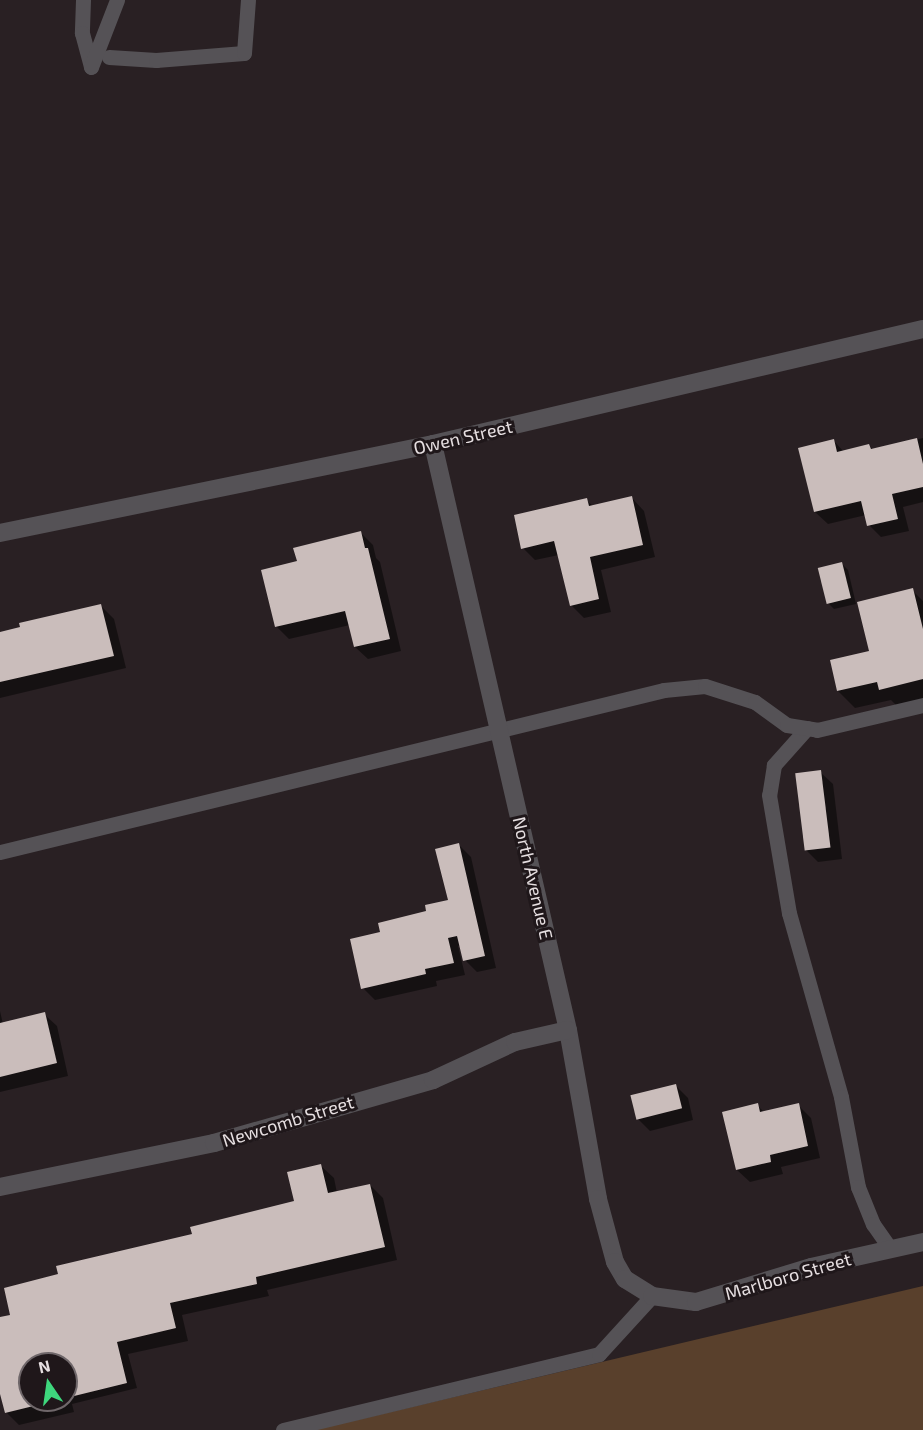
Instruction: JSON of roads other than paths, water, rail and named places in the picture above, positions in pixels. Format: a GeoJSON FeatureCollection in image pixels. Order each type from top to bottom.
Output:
{"type":"FeatureCollection","features":[{"type":"Feature","properties":{"kind":"street","name":"Owen Street"},"geometry":{"type":"LineString","coordinates":[[0,533],[433,444],[923,328]]}},
{"type":"Feature","properties":{"kind":"street","name":"North Avenue E"},"geometry":{"type":"LineString","coordinates":[[433,444],[568,1030],[597,1199],[615,1262],[625,1280],[652,1296]]}},
{"type":"Feature","properties":{"kind":"street","name":"Newcomb Street"},"geometry":{"type":"LineString","coordinates":[[0,1187],[214,1143],[434,1080],[515,1042],[568,1030]]}},
{"type":"Feature","properties":{"kind":"street","name":"Marlboro Street"},"geometry":{"type":"LineString","coordinates":[[652,1296],[696,1302],[812,1267],[923,1242]]}},
{"type":"Feature","properties":{"kind":"lane"},"geometry":{"type":"LineString","coordinates":[[83,0],[82,33],[91,67],[117,0]]}},
{"type":"Feature","properties":{"kind":"lane"},"geometry":{"type":"LineString","coordinates":[[109,57],[156,60],[244,53],[248,0]]}},
{"type":"Feature","properties":{"kind":"lane"},"geometry":{"type":"LineString","coordinates":[[0,852],[664,690],[705,686],[755,702],[788,725],[817,730],[923,705]]}},
{"type":"Feature","properties":{"kind":"lane"},"geometry":{"type":"LineString","coordinates":[[807,728],[774,765],[769,795],[789,913],[841,1097],[858,1186],[873,1224],[890,1248]]}},
{"type":"Feature","properties":{"kind":"lane"},"geometry":{"type":"LineString","coordinates":[[283,1430],[599,1354],[652,1296]]}}]}
